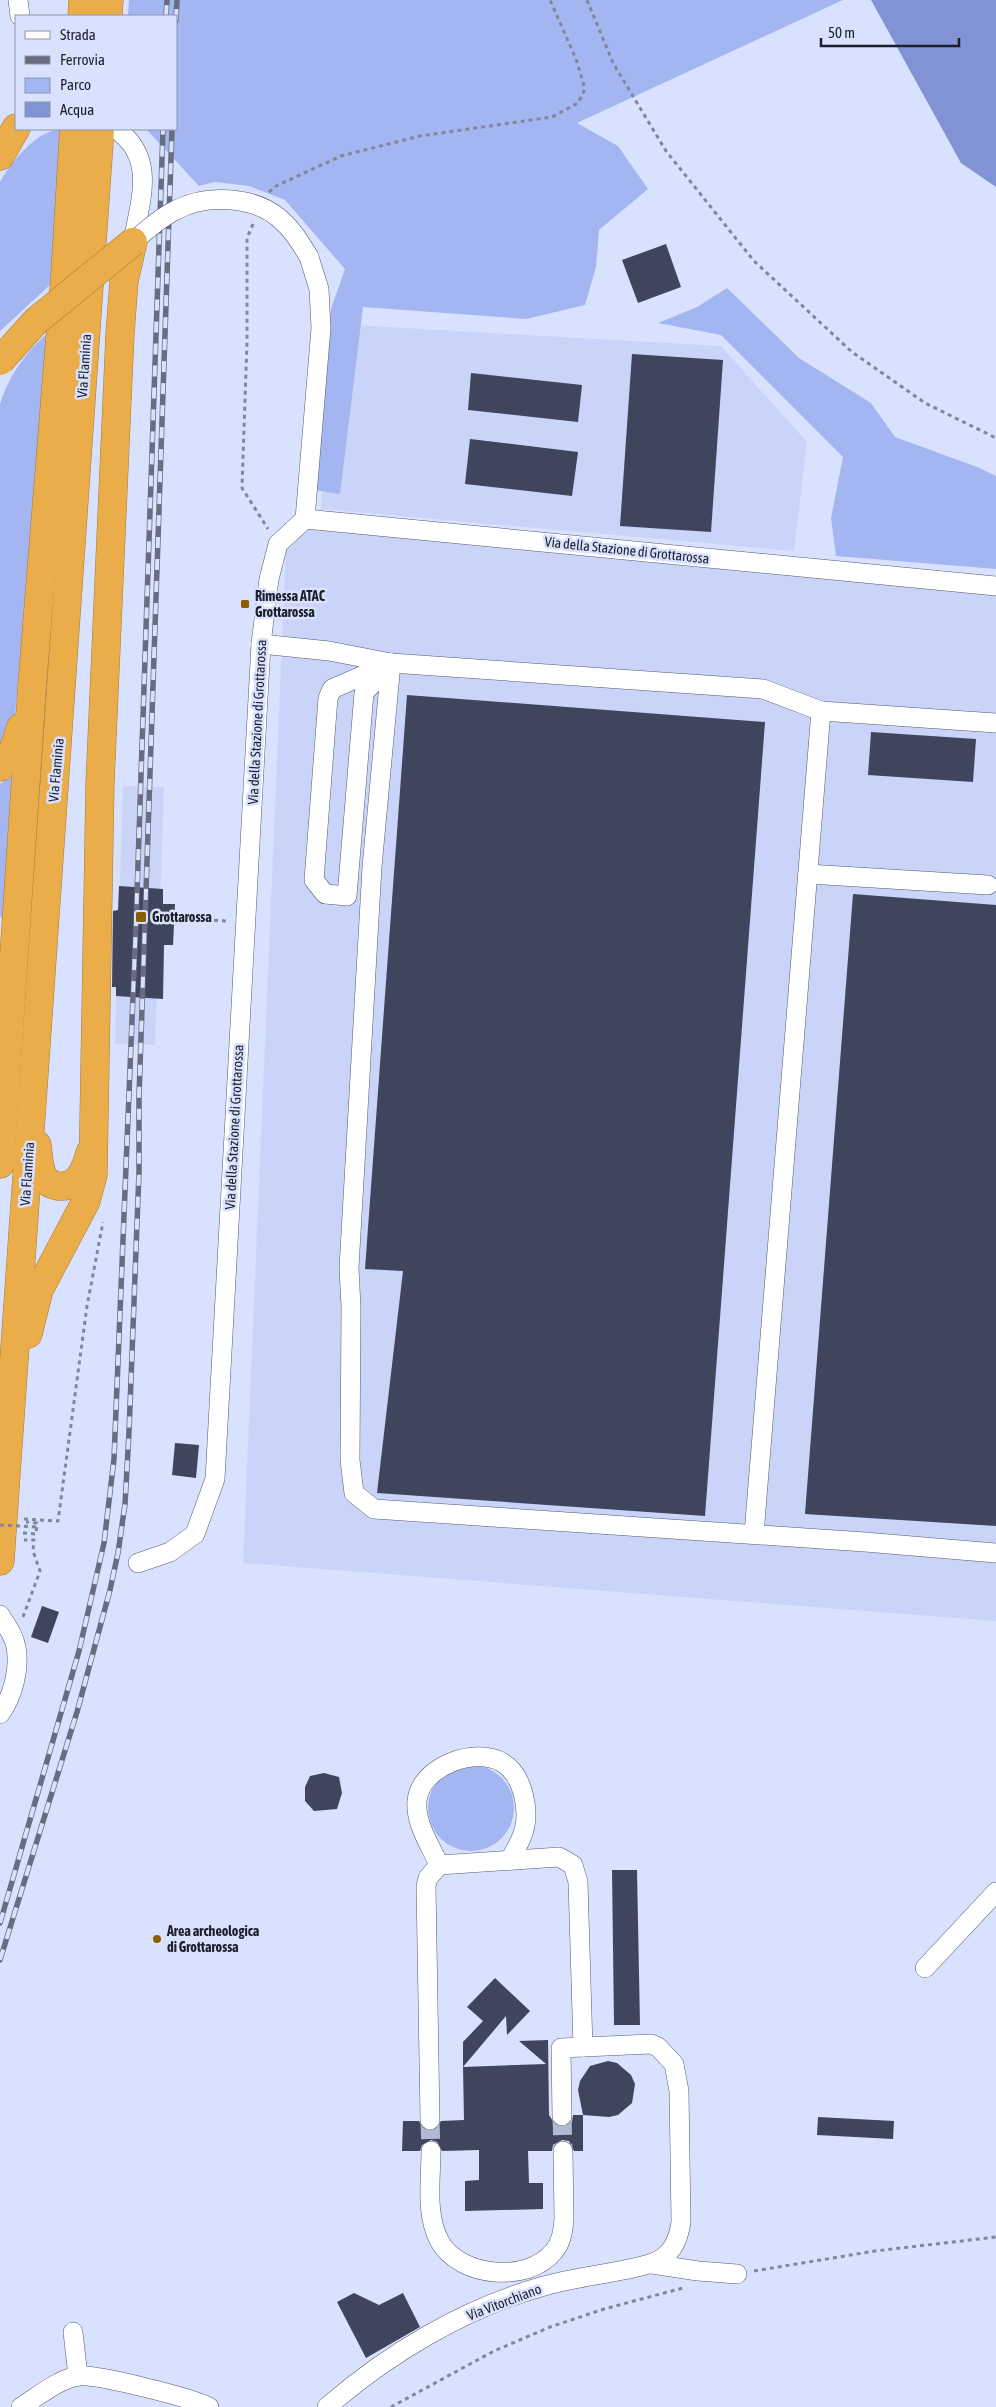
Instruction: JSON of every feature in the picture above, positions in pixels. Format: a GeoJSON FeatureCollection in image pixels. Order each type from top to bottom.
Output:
{"type":"FeatureCollection","features":[{"type":"Feature","properties":{"kind":"highway"},"geometry":{"type":"LineString","coordinates":[[82,15],[83,0]]}},
{"type":"Feature","properties":{"kind":"highway"},"geometry":{"type":"LineString","coordinates":[[108,15],[109,0]]}},
{"type":"Feature","properties":{"kind":"highway"},"geometry":{"type":"LineString","coordinates":[[0,156],[15,130]]}},
{"type":"Feature","properties":{"kind":"highway","name":"Via Flaminia"},"geometry":{"type":"LineString","coordinates":[[0,1164],[32,687],[74,130]]}},
{"type":"Feature","properties":{"kind":"highway","name":"Via Flaminia"},"geometry":{"type":"LineString","coordinates":[[9,1411],[32,1109],[100,130]]}},
{"type":"Feature","properties":{"kind":"highway"},"geometry":{"type":"LineString","coordinates":[[0,361],[36,321],[132,242]]}},
{"type":"Feature","properties":{"kind":"highway"},"geometry":{"type":"LineString","coordinates":[[0,1561],[9,1411],[39,1290],[86,1201],[92,1185],[99,793],[120,334],[124,281],[132,242]]}},
{"type":"Feature","properties":{"kind":"highway"},"geometry":{"type":"LineString","coordinates":[[0,767],[11,756],[32,687]]}},
{"type":"Feature","properties":{"kind":"highway"},"geometry":{"type":"LineString","coordinates":[[0,1003],[6,1092]]}},
{"type":"Feature","properties":{"kind":"highway"},"geometry":{"type":"LineString","coordinates":[[32,1109],[42,1175],[46,1181],[54,1185],[72,1184],[80,1178],[86,1168],[94,1140]]}},
{"type":"Feature","properties":{"kind":"street"},"geometry":{"type":"LineString","coordinates":[[18,0],[20,15]]}},
{"type":"Feature","properties":{"kind":"street"},"geometry":{"type":"LineString","coordinates":[[117,130],[136,148],[142,166],[141,197],[132,242]]}},
{"type":"Feature","properties":{"kind":"street"},"geometry":{"type":"LineString","coordinates":[[132,242],[164,217],[186,206],[209,201],[235,201],[251,204],[277,216],[296,234],[309,257],[319,289],[321,328],[304,519],[278,544]]}},
{"type":"Feature","properties":{"kind":"street","name":"Via della Stazione di Grottarossa"},"geometry":{"type":"LineString","coordinates":[[304,519],[996,586]]}},
{"type":"Feature","properties":{"kind":"street","name":"Via della Stazione di Grottarossa"},"geometry":{"type":"LineString","coordinates":[[138,1564],[170,1552],[195,1534],[215,1479],[260,644],[269,579],[278,544]]}},
{"type":"Feature","properties":{"kind":"street"},"geometry":{"type":"LineString","coordinates":[[260,644],[329,651],[391,663],[763,689],[821,711],[996,723]]}},
{"type":"Feature","properties":{"kind":"street"},"geometry":{"type":"LineString","coordinates":[[391,663],[364,693],[347,896],[325,894],[314,880],[328,698],[332,689],[391,663]]}},
{"type":"Feature","properties":{"kind":"street"},"geometry":{"type":"LineString","coordinates":[[391,663],[372,867],[348,1268],[351,1307],[350,1460],[354,1493],[374,1509],[754,1534],[996,1553]]}},
{"type":"Feature","properties":{"kind":"street"},"geometry":{"type":"LineString","coordinates":[[754,1534],[821,711]]}},
{"type":"Feature","properties":{"kind":"street"},"geometry":{"type":"LineString","coordinates":[[808,874],[988,885]]}},
{"type":"Feature","properties":{"kind":"street"},"geometry":{"type":"LineString","coordinates":[[0,1615],[16,1647],[13,1692],[0,1714]]}},
{"type":"Feature","properties":{"kind":"street"},"geometry":{"type":"LineString","coordinates":[[439,1865],[418,1817],[417,1799],[425,1780],[436,1770],[454,1760],[481,1757],[502,1762],[515,1775],[522,1793],[526,1815],[523,1835],[510,1860]]}},
{"type":"Feature","properties":{"kind":"street"},"geometry":{"type":"LineString","coordinates":[[430,2120],[426,1886],[428,1878],[439,1865],[559,1857],[573,1865],[578,1882],[583,2047]]}},
{"type":"Feature","properties":{"kind":"street"},"geometry":{"type":"LineString","coordinates":[[925,1968],[996,1892]]}},
{"type":"Feature","properties":{"kind":"street","name":"Via Vitorchiano"},"geometry":{"type":"LineString","coordinates":[[326,2407],[352,2386],[405,2350],[448,2325],[482,2309],[544,2286],[652,2264],[672,2249],[677,2241],[681,2222],[679,2091],[674,2064],[658,2047],[650,2044],[561,2048],[562,2116]]}},
{"type":"Feature","properties":{"kind":"street"},"geometry":{"type":"LineString","coordinates":[[431,2151],[431,2204],[434,2229],[439,2240],[453,2259],[468,2267],[500,2271],[519,2270],[538,2264],[553,2253],[558,2246],[564,2219],[563,2151]]}},
{"type":"Feature","properties":{"kind":"street"},"geometry":{"type":"LineString","coordinates":[[652,2264],[698,2271],[736,2274]]}},
{"type":"Feature","properties":{"kind":"street"},"geometry":{"type":"LineString","coordinates":[[72,2332],[78,2376]]}},
{"type":"Feature","properties":{"kind":"street"},"geometry":{"type":"LineString","coordinates":[[22,2407],[54,2386],[78,2376],[110,2380],[209,2407]]}},
{"type":"Feature","properties":{"kind":"path"},"geometry":{"type":"LineString","coordinates":[[264,196],[276,186],[341,156],[420,136],[552,117],[578,103],[585,89],[576,59],[550,0]]}},
{"type":"Feature","properties":{"kind":"path"},"geometry":{"type":"LineString","coordinates":[[588,0],[614,63],[666,151],[754,261],[852,352],[926,403],[996,438]]}},
{"type":"Feature","properties":{"kind":"path"},"geometry":{"type":"LineString","coordinates":[[254,221],[247,238],[247,341],[242,488],[278,544]]}},
{"type":"Feature","properties":{"kind":"path"},"geometry":{"type":"LineString","coordinates":[[174,918],[221,921]]}},
{"type":"Feature","properties":{"kind":"path"},"geometry":{"type":"LineString","coordinates":[[30,1519],[58,1521],[87,1306],[104,1218]]}},
{"type":"Feature","properties":{"kind":"path"},"geometry":{"type":"LineString","coordinates":[[20,1521],[37,1523],[36,1534],[20,1533]]}},
{"type":"Feature","properties":{"kind":"path"},"geometry":{"type":"LineString","coordinates":[[0,1525],[37,1528]]}},
{"type":"Feature","properties":{"kind":"path"},"geometry":{"type":"LineString","coordinates":[[12,1637],[18,1631],[40,1571],[33,1550],[34,1540],[20,1540]]}},
{"type":"Feature","properties":{"kind":"path"},"geometry":{"type":"LineString","coordinates":[[736,2274],[875,2251],[996,2236]]}},
{"type":"Feature","properties":{"kind":"path"},"geometry":{"type":"LineString","coordinates":[[391,2407],[494,2351],[550,2327],[604,2309],[689,2286]]}},
{"type":"Feature","properties":{"kind":"shaded area"},"geometry":{"type":"Polygon","coordinates":[[[334,324],[721,346],[807,442],[794,551],[321,509],[334,324]]]}},
{"type":"Feature","properties":{"kind":"shaded area","name":"Rimessa ATAC Grottarossa"},"geometry":{"type":"Polygon","coordinates":[[[287,524],[996,588],[996,1621],[243,1563],[287,524]]]}},
{"type":"Feature","properties":{"kind":"shaded area"},"geometry":{"type":"Polygon","coordinates":[[[123,786],[164,787],[155,1045],[115,1044],[123,786]]]}},
{"type":"Feature","properties":{"kind":"green space"},"geometry":{"type":"Polygon","coordinates":[[[129,0],[843,0],[577,123],[618,146],[648,189],[599,230],[596,267],[585,305],[526,319],[363,307],[340,494],[315,490],[331,309],[345,269],[285,200],[249,186],[215,182],[199,186],[147,130],[178,130],[178,15],[128,15],[129,0]]]}},
{"type":"Feature","properties":{"kind":"green space"},"geometry":{"type":"Polygon","coordinates":[[[54,130],[64,130],[52,283],[0,331],[0,182],[18,156],[44,134],[54,130]]]}},
{"type":"Feature","properties":{"kind":"green space"},"geometry":{"type":"Polygon","coordinates":[[[727,288],[799,358],[871,403],[895,437],[977,467],[996,476],[996,569],[836,556],[831,518],[843,457],[721,335],[658,323],[697,307],[727,288]]]}},
{"type":"Feature","properties":{"kind":"green space"},"geometry":{"type":"Polygon","coordinates":[[[51,330],[15,715],[7,747],[0,756],[0,404],[9,382],[20,364],[34,346],[51,330]]]}},
{"type":"Feature","properties":{"kind":"green space"},"geometry":{"type":"Polygon","coordinates":[[[14,772],[3,921],[0,916],[0,784],[14,772]]]}},
{"type":"Feature","properties":{"kind":"green space"},"geometry":{"type":"Polygon","coordinates":[[[471,1765],[488,1768],[502,1777],[511,1791],[514,1808],[511,1825],[502,1839],[488,1848],[471,1851],[454,1848],[440,1839],[431,1825],[428,1808],[431,1791],[440,1777],[454,1768],[471,1765]]]}},
{"type":"Feature","properties":{"kind":"water"},"geometry":{"type":"Polygon","coordinates":[[[871,0],[996,0],[996,187],[961,163],[871,0]]]}},
{"type":"Feature","properties":{"kind":"building"},"geometry":{"type":"Polygon","coordinates":[[[666,244],[681,287],[638,303],[622,260],[666,244]]]}},
{"type":"Feature","properties":{"kind":"building"},"geometry":{"type":"Polygon","coordinates":[[[632,354],[723,360],[711,532],[620,526],[632,354]]]}},
{"type":"Feature","properties":{"kind":"building"},"geometry":{"type":"Polygon","coordinates":[[[471,373],[582,385],[578,422],[468,410],[471,373]]]}},
{"type":"Feature","properties":{"kind":"building"},"geometry":{"type":"Polygon","coordinates":[[[470,439],[578,452],[572,496],[465,484],[470,439]]]}},
{"type":"Feature","properties":{"kind":"building"},"geometry":{"type":"Polygon","coordinates":[[[407,695],[765,722],[705,1516],[377,1493],[403,1271],[365,1269],[407,695]]]}},
{"type":"Feature","properties":{"kind":"building"},"geometry":{"type":"Polygon","coordinates":[[[871,732],[976,739],[973,782],[868,775],[871,732]]]}},
{"type":"Feature","properties":{"kind":"building"},"geometry":{"type":"Polygon","coordinates":[[[119,886],[163,889],[163,904],[175,904],[173,945],[164,945],[163,999],[116,996],[116,987],[112,987],[113,911],[118,910],[119,886]]]}},
{"type":"Feature","properties":{"kind":"building"},"geometry":{"type":"Polygon","coordinates":[[[853,894],[996,905],[996,1526],[805,1514],[853,894]]]}},
{"type":"Feature","properties":{"kind":"building"},"geometry":{"type":"Polygon","coordinates":[[[175,1443],[199,1445],[196,1478],[172,1475],[175,1443]]]}},
{"type":"Feature","properties":{"kind":"building"},"geometry":{"type":"Polygon","coordinates":[[[42,1606],[59,1612],[48,1643],[31,1637],[42,1606]]]}},
{"type":"Feature","properties":{"kind":"building"},"geometry":{"type":"Polygon","coordinates":[[[324,1773],[339,1777],[342,1793],[337,1809],[314,1811],[305,1801],[305,1787],[310,1776],[324,1773]]]}},
{"type":"Feature","properties":{"kind":"building"},"geometry":{"type":"Polygon","coordinates":[[[612,1870],[637,1870],[640,2025],[614,2025],[612,1870]]]}},
{"type":"Feature","properties":{"kind":"building"},"geometry":{"type":"Polygon","coordinates":[[[495,1978],[530,2011],[507,2035],[506,2016],[463,2067],[463,2042],[483,2021],[467,2007],[495,1978]]]}},
{"type":"Feature","properties":{"kind":"building"},"geometry":{"type":"Polygon","coordinates":[[[548,2040],[549,2115],[556,2126],[562,2127],[572,2122],[573,2115],[583,2115],[583,2151],[574,2151],[569,2141],[562,2140],[553,2145],[552,2151],[528,2151],[529,2183],[543,2183],[543,2209],[465,2211],[465,2181],[479,2180],[479,2150],[442,2151],[437,2142],[431,2140],[422,2145],[420,2151],[402,2151],[403,2121],[419,2121],[424,2130],[430,2131],[436,2129],[441,2121],[464,2120],[463,2067],[546,2064],[519,2041],[548,2040]]]}},
{"type":"Feature","properties":{"kind":"building"},"geometry":{"type":"Polygon","coordinates":[[[608,2061],[617,2063],[631,2075],[635,2084],[632,2103],[618,2115],[609,2117],[583,2115],[578,2090],[580,2081],[590,2066],[608,2061]]]}},
{"type":"Feature","properties":{"kind":"building"},"geometry":{"type":"Polygon","coordinates":[[[818,2117],[894,2121],[893,2139],[817,2135],[818,2117]]]}},
{"type":"Feature","properties":{"kind":"building"},"geometry":{"type":"Polygon","coordinates":[[[354,2293],[379,2305],[403,2293],[420,2327],[366,2358],[337,2302],[354,2293]]]}},
{"type":"Feature","properties":{"kind":"tunnel"},"geometry":{"type":"LineString","coordinates":[[562,2116],[563,2151]]}},
{"type":"Feature","properties":{"kind":"tunnel"},"geometry":{"type":"LineString","coordinates":[[430,2120],[431,2151]]}},
{"type":"Feature","properties":{"kind":"railway"},"geometry":{"type":"LineString","coordinates":[[166,15],[167,0]]}},
{"type":"Feature","properties":{"kind":"railway"},"geometry":{"type":"LineString","coordinates":[[176,15],[177,0]]}},
{"type":"Feature","properties":{"kind":"railway"},"geometry":{"type":"LineString","coordinates":[[0,1923],[79,1651],[104,1543],[114,1459],[136,923],[163,130]]}},
{"type":"Feature","properties":{"kind":"railway"},"geometry":{"type":"LineString","coordinates":[[0,1960],[77,1712],[110,1590],[118,1553],[125,1504],[139,1172],[139,1096],[172,130]]}},
{"type":"Feature","properties":{"kind":"place","name":"Rimessa ATAC Grottarossa"},"geometry":{"type":"Point","coordinates":[245,604]}},
{"type":"Feature","properties":{"kind":"place","name":"Grottarossa"},"geometry":{"type":"Point","coordinates":[141,917]}},
{"type":"Feature","properties":{"kind":"place","name":"Area archeologica di Grottarossa"},"geometry":{"type":"Point","coordinates":[157,1939]}}]}
